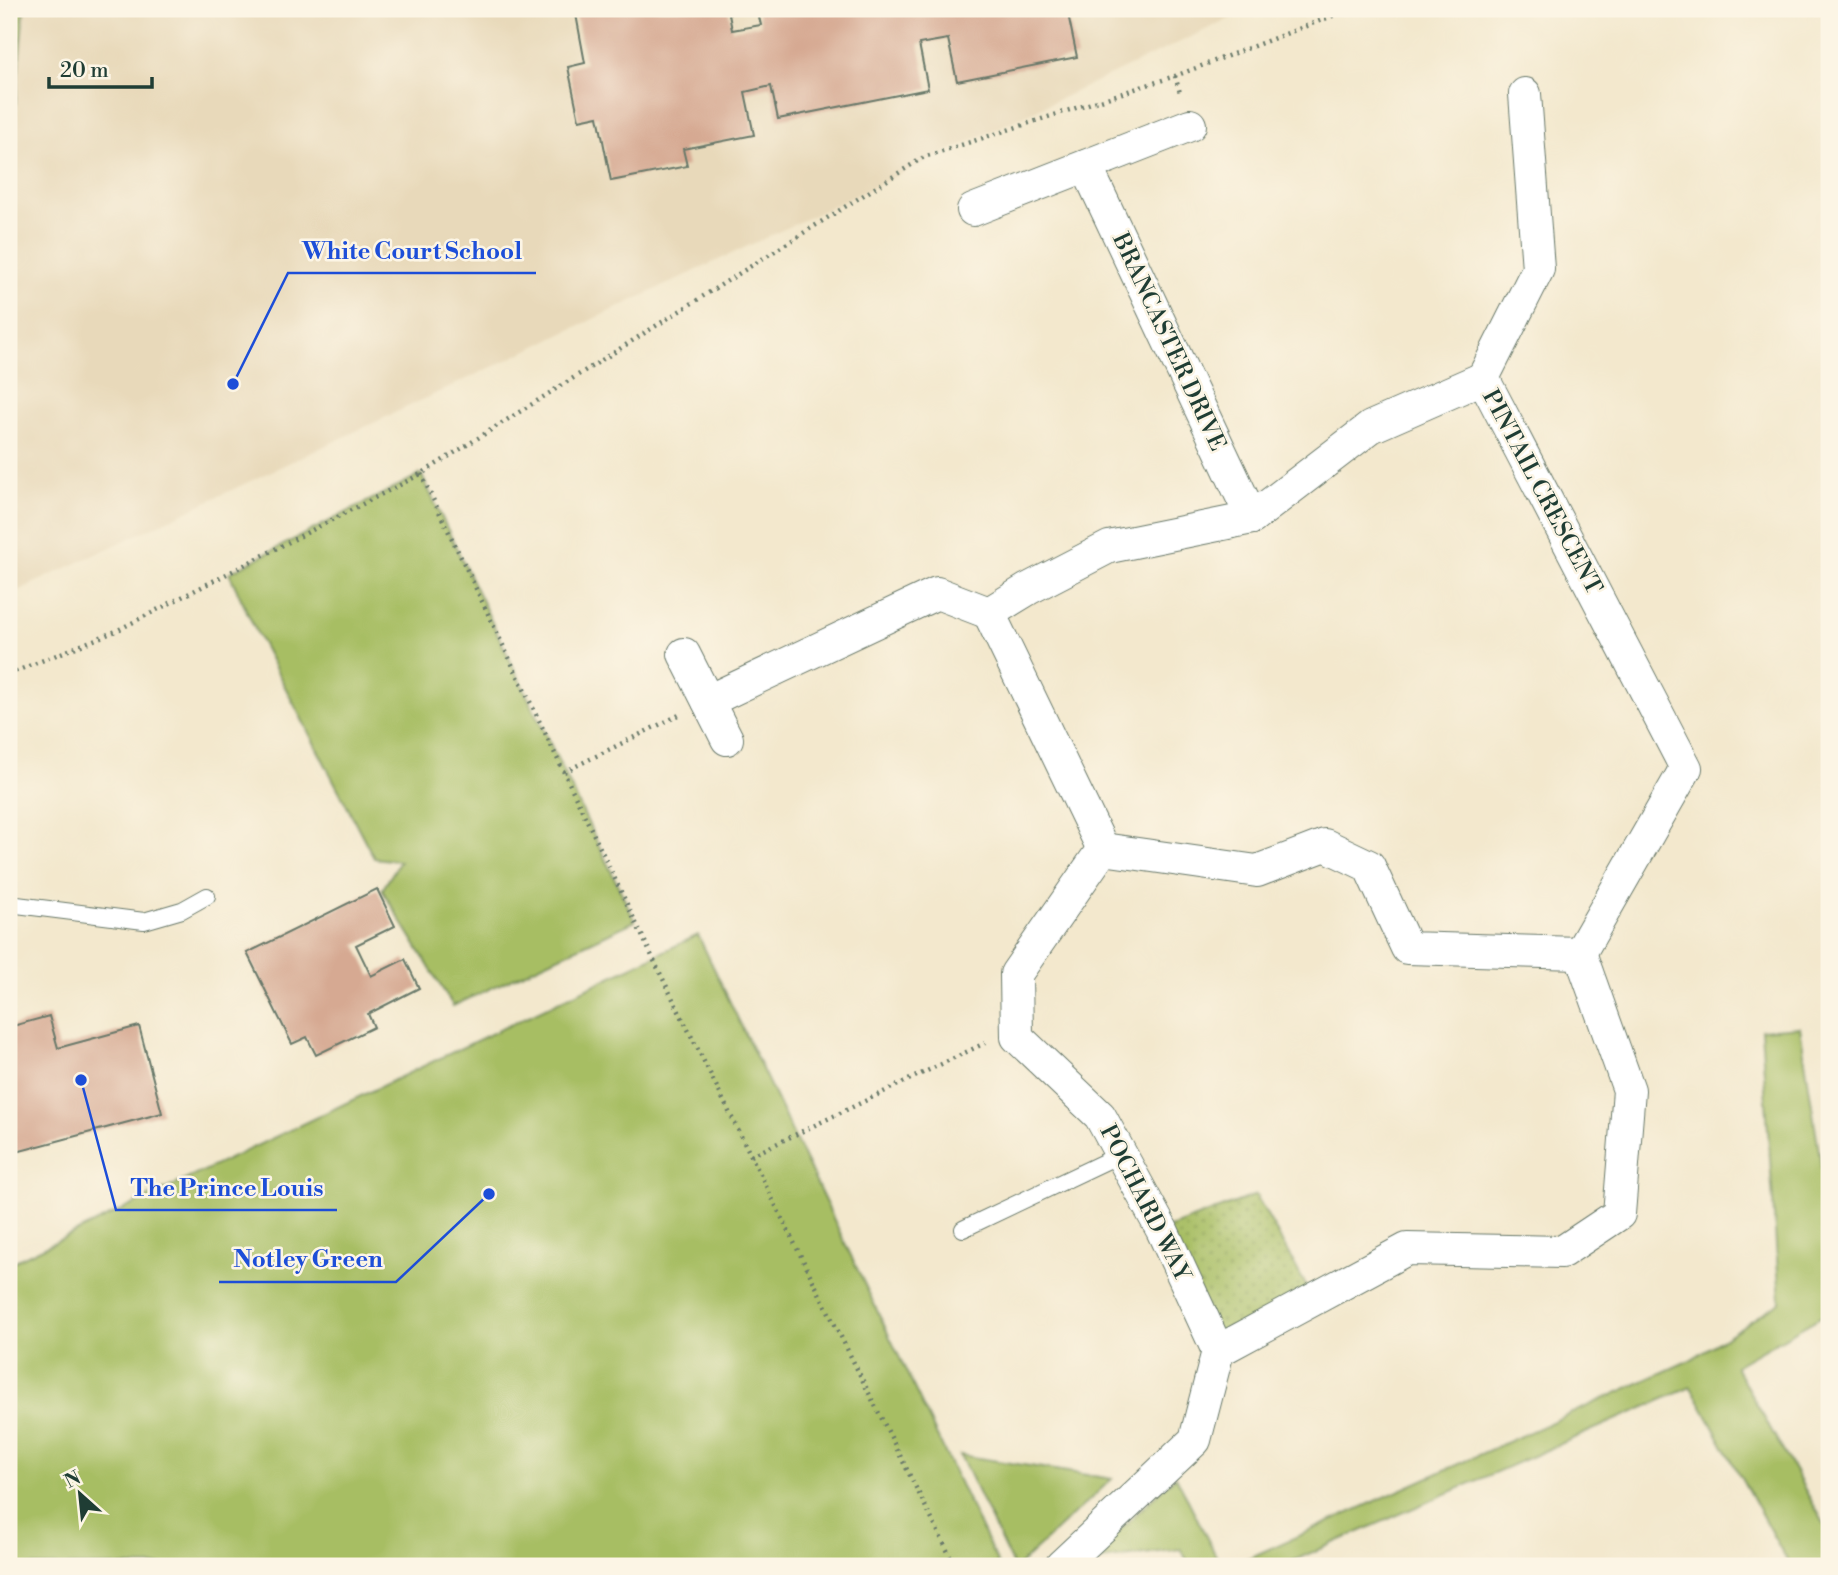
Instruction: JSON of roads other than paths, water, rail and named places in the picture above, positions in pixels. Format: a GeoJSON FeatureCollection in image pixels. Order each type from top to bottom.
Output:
{"type":"FeatureCollection","features":[{"type":"Feature","properties":{"kind":"street"},"geometry":{"type":"LineString","coordinates":[[1483,378],[1538,269],[1525,94]]}},
{"type":"Feature","properties":{"kind":"street"},"geometry":{"type":"LineString","coordinates":[[973,210],[1190,125]]}},
{"type":"Feature","properties":{"kind":"street","name":"BRANCASTER DRIVE"},"geometry":{"type":"LineString","coordinates":[[1086,166],[1252,518]]}},
{"type":"Feature","properties":{"kind":"street","name":"PINTAIL CRESCENT"},"geometry":{"type":"LineString","coordinates":[[989,613],[1028,589],[1109,547],[1252,518],[1371,426],[1483,378],[1686,768],[1580,953]]}},
{"type":"Feature","properties":{"kind":"street"},"geometry":{"type":"LineString","coordinates":[[708,701],[937,593],[989,613],[1103,849],[1257,872],[1325,845],[1369,866],[1407,948],[1580,953],[1629,1090],[1619,1214],[1562,1252],[1407,1250],[1218,1351],[1195,1440],[1061,1566]]}},
{"type":"Feature","properties":{"kind":"street"},"geometry":{"type":"LineString","coordinates":[[684,654],[727,739]]}},
{"type":"Feature","properties":{"kind":"street","name":"POCHARD WAY"},"geometry":{"type":"LineString","coordinates":[[1103,849],[1016,974],[1017,1037],[1100,1116],[1162,1230],[1218,1351]]}},
{"type":"Feature","properties":{"kind":"lane"},"geometry":{"type":"LineString","coordinates":[[9,904],[144,921],[182,910],[207,896]]}},
{"type":"Feature","properties":{"kind":"lane"},"geometry":{"type":"LineString","coordinates":[[963,1229],[1121,1154]]}},
{"type":"Feature","properties":{"kind":"place","name":"White Court School"},"geometry":{"type":"Point","coordinates":[233,384]}},
{"type":"Feature","properties":{"kind":"place","name":"The Prince Louis"},"geometry":{"type":"Point","coordinates":[81,1080]}},
{"type":"Feature","properties":{"kind":"place","name":"Notley Green"},"geometry":{"type":"Point","coordinates":[489,1194]}}]}
